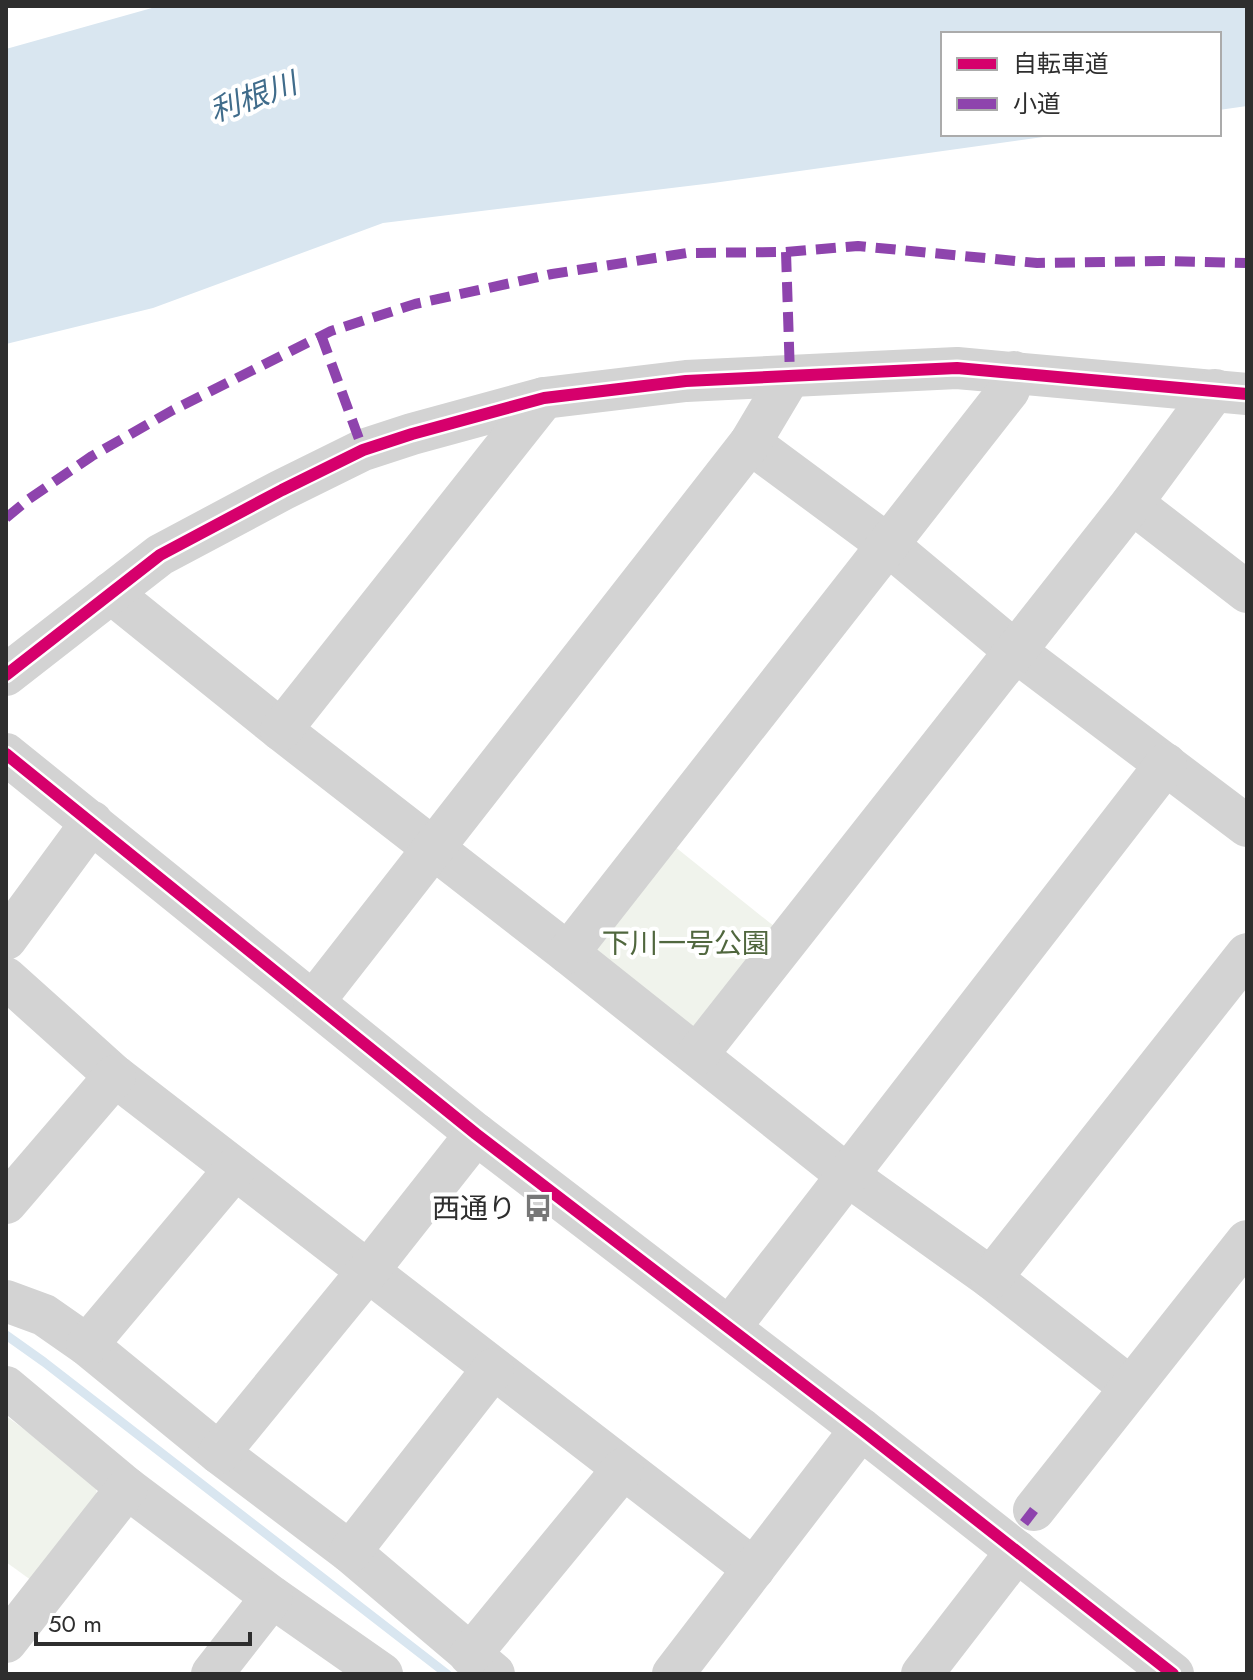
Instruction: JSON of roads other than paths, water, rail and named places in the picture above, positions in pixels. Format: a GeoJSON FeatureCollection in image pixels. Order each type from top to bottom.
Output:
{"type":"FeatureCollection","features":[{"type":"Feature","properties":{"kind":"street"},"geometry":{"type":"LineString","coordinates":[[6,675],[160,555],[363,450],[544,398],[686,381],[957,368],[1231,392]]}},
{"type":"Feature","properties":{"kind":"street"},"geometry":{"type":"LineString","coordinates":[[568,953],[1009,390],[1014,372]]}},
{"type":"Feature","properties":{"kind":"street"},"geometry":{"type":"LineString","coordinates":[[314,1001],[750,443],[790,376]]}},
{"type":"Feature","properties":{"kind":"street"},"geometry":{"type":"LineString","coordinates":[[697,1055],[1132,503],[1231,392]]}},
{"type":"Feature","properties":{"kind":"street"},"geometry":{"type":"LineString","coordinates":[[281,730],[544,398]]}},
{"type":"Feature","properties":{"kind":"street"},"geometry":{"type":"LineString","coordinates":[[750,443],[888,545],[1015,651],[1247,826]]}},
{"type":"Feature","properties":{"kind":"street"},"geometry":{"type":"LineString","coordinates":[[1132,503],[1247,592]]}},
{"type":"Feature","properties":{"kind":"street"},"geometry":{"type":"LineString","coordinates":[[111,593],[847,1175],[991,1278],[1130,1387]]}},
{"type":"Feature","properties":{"kind":"street"},"geometry":{"type":"LineString","coordinates":[[6,754],[476,1134],[730,1327],[1173,1674]]}},
{"type":"Feature","properties":{"kind":"street"},"geometry":{"type":"LineString","coordinates":[[730,1327],[1166,764]]}},
{"type":"Feature","properties":{"kind":"street"},"geometry":{"type":"LineString","coordinates":[[6,939],[92,822]]}},
{"type":"Feature","properties":{"kind":"street"},"geometry":{"type":"LineString","coordinates":[[991,1278],[1247,954]]}},
{"type":"Feature","properties":{"kind":"street"},"geometry":{"type":"LineString","coordinates":[[6,978],[115,1076],[754,1569]]}},
{"type":"Feature","properties":{"kind":"street"},"geometry":{"type":"LineString","coordinates":[[6,1203],[115,1076]]}},
{"type":"Feature","properties":{"kind":"street"},"geometry":{"type":"LineString","coordinates":[[219,1453],[476,1134]]}},
{"type":"Feature","properties":{"kind":"street"},"geometry":{"type":"LineString","coordinates":[[87,1345],[235,1169]]}},
{"type":"Feature","properties":{"kind":"street"},"geometry":{"type":"LineString","coordinates":[[1034,1510],[1247,1241]]}},
{"type":"Feature","properties":{"kind":"street"},"geometry":{"type":"LineString","coordinates":[[6,1301],[44,1315],[87,1345],[219,1453],[350,1552],[482,1665],[623,1469]]}},
{"type":"Feature","properties":{"kind":"street"},"geometry":{"type":"LineString","coordinates":[[350,1552],[493,1369]]}},
{"type":"Feature","properties":{"kind":"street"},"geometry":{"type":"LineString","coordinates":[[6,1387],[127,1488],[272,1597],[382,1674]]}},
{"type":"Feature","properties":{"kind":"street"},"geometry":{"type":"LineString","coordinates":[[673,1674],[861,1429]]}},
{"type":"Feature","properties":{"kind":"street"},"geometry":{"type":"LineString","coordinates":[[6,1642],[127,1488]]}},
{"type":"Feature","properties":{"kind":"street"},"geometry":{"type":"LineString","coordinates":[[922,1674],[1017,1551]]}},
{"type":"Feature","properties":{"kind":"street"},"geometry":{"type":"LineString","coordinates":[[212,1674],[272,1597]]}},
{"type":"Feature","properties":{"kind":"water","name":"利根川"},"geometry":{"type":"Polygon","coordinates":[[[159,6],[1247,6],[1247,106],[1221,110],[1221,32],[941,32],[941,136],[1051,136],[713,183],[383,223],[153,308],[6,344],[6,49],[159,6]]]}},
{"type":"Feature","properties":{"kind":"waterway"},"geometry":{"type":"LineString","coordinates":[[6,1335],[447,1674]]}},
{"type":"Feature","properties":{"kind":"place","name":"西通り"},"geometry":{"type":"Point","coordinates":[538,1208]}},
{"type":"Feature","properties":{"kind":"park label","name":"下川一号公園"},"geometry":{"type":"Point","coordinates":[686,943]}}]}
